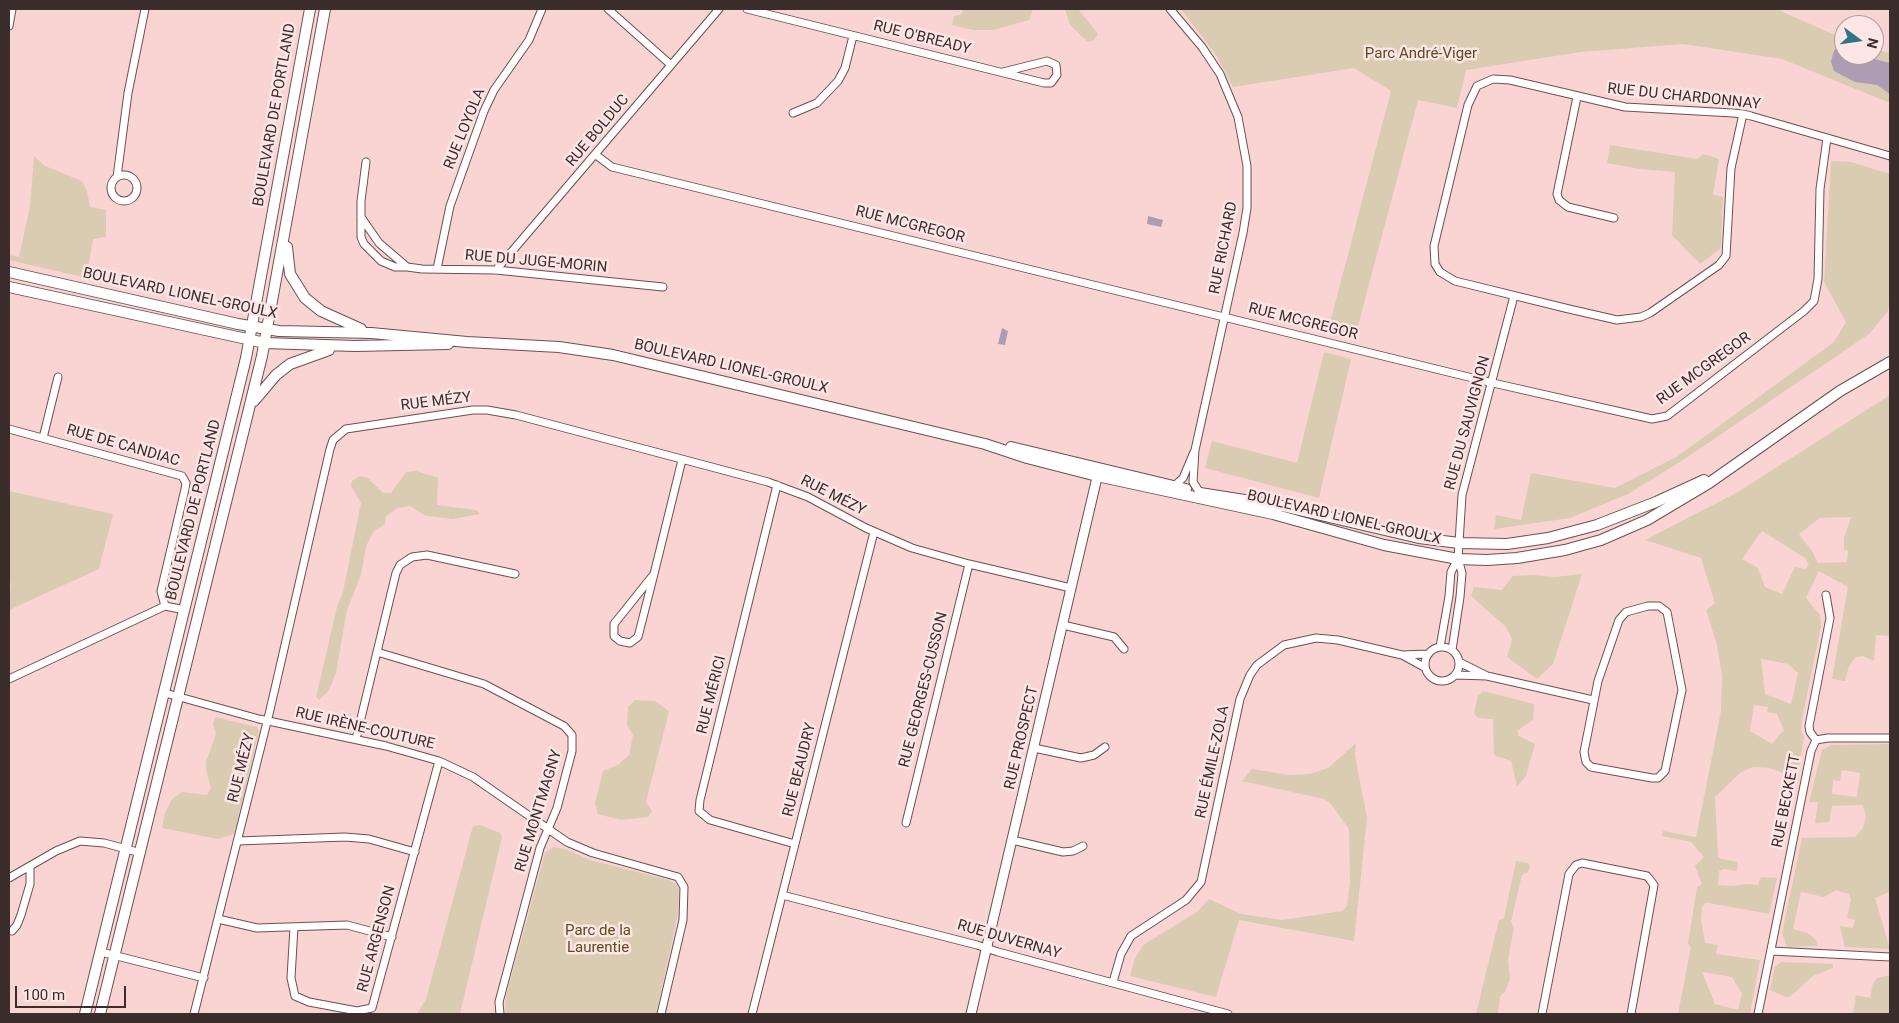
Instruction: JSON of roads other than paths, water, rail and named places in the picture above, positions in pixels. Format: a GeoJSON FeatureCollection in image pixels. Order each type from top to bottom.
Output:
{"type":"FeatureCollection","features":[{"type":"Feature","properties":{"kind":"main road","name":"BOULEVARD DE PORTLAND"},"geometry":{"type":"LineString","coordinates":[[85,1014],[165,693],[252,327],[310,9]]}},
{"type":"Feature","properties":{"kind":"main road","name":"BOULEVARD DE PORTLAND"},"geometry":{"type":"LineString","coordinates":[[100,1014],[250,408],[267,329],[325,9]]}},
{"type":"Feature","properties":{"kind":"main road"},"geometry":{"type":"LineString","coordinates":[[288,210],[287,262],[295,285],[305,298],[321,311],[349,325],[372,333]]}},
{"type":"Feature","properties":{"kind":"main road","name":"BOULEVARD LIONEL-GROULX"},"geometry":{"type":"LineString","coordinates":[[9,272],[252,327],[372,333],[467,342],[559,347],[612,355],[985,444],[1027,458],[1174,486],[1200,493],[1289,508],[1410,536],[1459,543],[1507,544],[1570,533],[1656,502],[1740,460]]}},
{"type":"Feature","properties":{"kind":"main road","name":"BOULEVARD LIONEL-GROULX"},"geometry":{"type":"LineString","coordinates":[[9,288],[264,343],[436,346],[467,342]]}},
{"type":"Feature","properties":{"kind":"main road"},"geometry":{"type":"LineString","coordinates":[[250,408],[276,375],[290,364],[325,350],[355,346]]}},
{"type":"Feature","properties":{"kind":"main road","name":"BOULEVARD LIONEL-GROULX"},"geometry":{"type":"LineString","coordinates":[[1098,472],[1273,514],[1384,545],[1458,559],[1487,560],[1542,555],[1601,540],[1647,520],[1685,499],[1840,392],[1890,362]]}},
{"type":"Feature","properties":{"kind":"street"},"geometry":{"type":"LineString","coordinates":[[9,26],[12,9]]}},
{"type":"Feature","properties":{"kind":"street"},"geometry":{"type":"LineString","coordinates":[[117,177],[128,93],[145,9]]}},
{"type":"Feature","properties":{"kind":"street","name":"RUE LOYOLA"},"geometry":{"type":"LineString","coordinates":[[436,269],[450,206],[484,111],[494,90],[529,40],[542,9]]}},
{"type":"Feature","properties":{"kind":"street"},"geometry":{"type":"LineString","coordinates":[[608,9],[671,65]]}},
{"type":"Feature","properties":{"kind":"street","name":"RUE BOLDUC"},"geometry":{"type":"LineString","coordinates":[[496,270],[719,9]]}},
{"type":"Feature","properties":{"kind":"street","name":"RUE O'BREADY"},"geometry":{"type":"LineString","coordinates":[[747,9],[1048,84],[1055,81],[1057,75],[1056,65],[1047,61],[1003,72]]}},
{"type":"Feature","properties":{"kind":"street","name":"RUE RICHARD"},"geometry":{"type":"LineString","coordinates":[[1170,9],[1202,47],[1220,74],[1232,101],[1245,149],[1247,208],[1195,450],[1193,482],[1200,493]]}},
{"type":"Feature","properties":{"kind":"street"},"geometry":{"type":"LineString","coordinates":[[793,113],[817,103],[838,81],[845,68],[853,36]]}},
{"type":"Feature","properties":{"kind":"street","name":"RUE DU CHARDONNAY"},"geometry":{"type":"LineString","coordinates":[[1743,114],[1731,168],[1726,256],[1719,265],[1650,313],[1628,320],[1616,320],[1455,282],[1440,272],[1433,256],[1435,238],[1468,105],[1478,86],[1486,81],[1500,78],[1577,97],[1636,108],[1743,114],[1890,156]]}},
{"type":"Feature","properties":{"kind":"street"},"geometry":{"type":"LineString","coordinates":[[1577,97],[1556,194],[1559,200],[1568,207],[1614,218]]}},
{"type":"Feature","properties":{"kind":"street","name":"RUE MCGREGOR"},"geometry":{"type":"LineString","coordinates":[[596,155],[612,167],[1647,419],[1667,416],[1796,317],[1814,301],[1818,279],[1820,189],[1828,138]]}},
{"type":"Feature","properties":{"kind":"street","name":"RUE DU JUGE-MORIN"},"geometry":{"type":"LineString","coordinates":[[366,162],[361,237],[369,251],[390,265],[436,269],[496,270],[663,287]]}},
{"type":"Feature","properties":{"kind":"street"},"geometry":{"type":"LineString","coordinates":[[361,217],[379,243],[406,267]]}},
{"type":"Feature","properties":{"kind":"street","name":"RUE DU SAUVIGNON"},"geometry":{"type":"LineString","coordinates":[[1458,559],[1462,495],[1493,383],[1514,296]]}},
{"type":"Feature","properties":{"kind":"street","name":"RUE DE CANDIAC"},"geometry":{"type":"LineString","coordinates":[[43,438],[58,377]]}},
{"type":"Feature","properties":{"kind":"street","name":"RUE MÉZY"},"geometry":{"type":"LineString","coordinates":[[194,1014],[268,721],[330,449],[333,440],[346,429],[487,410],[516,415],[777,485],[808,497],[874,532],[912,548],[968,564],[1071,588]]}},
{"type":"Feature","properties":{"kind":"street","name":"RUE DE CANDIAC"},"geometry":{"type":"LineString","coordinates":[[9,429],[182,476],[186,483],[186,489],[161,591],[165,606]]}},
{"type":"Feature","properties":{"kind":"street","name":"RUE RICHARD"},"geometry":{"type":"LineString","coordinates":[[1174,486],[1183,478],[1195,450]]}},
{"type":"Feature","properties":{"kind":"street"},"geometry":{"type":"LineString","coordinates":[[654,574],[614,624],[613,632],[620,641],[630,643],[638,637],[654,574],[682,460]]}},
{"type":"Feature","properties":{"kind":"street","name":"RUE PROSPECT"},"geometry":{"type":"LineString","coordinates":[[971,1014],[1098,472]]}},
{"type":"Feature","properties":{"kind":"street","name":"RUE MÉRICI"},"geometry":{"type":"LineString","coordinates":[[777,485],[700,800],[699,812],[710,820],[795,844]]}},
{"type":"Feature","properties":{"kind":"street","name":"RUE BEAUDRY"},"geometry":{"type":"LineString","coordinates":[[752,1014],[874,532]]}},
{"type":"Feature","properties":{"kind":"street"},"geometry":{"type":"LineString","coordinates":[[356,739],[396,573],[400,565],[412,557],[435,556],[515,574]]}},
{"type":"Feature","properties":{"kind":"street"},"geometry":{"type":"LineString","coordinates":[[1440,647],[1449,596],[1451,572],[1458,559]]}},
{"type":"Feature","properties":{"kind":"street"},"geometry":{"type":"LineString","coordinates":[[1458,559],[1462,573],[1452,650],[1459,662],[1487,676]]}},
{"type":"Feature","properties":{"kind":"street","name":"RUE GEORGES-CUSSON"},"geometry":{"type":"LineString","coordinates":[[906,823],[968,564]]}},
{"type":"Feature","properties":{"kind":"street","name":"RUE BECKETT"},"geometry":{"type":"LineString","coordinates":[[1758,1014],[1811,751],[1816,740],[1810,732],[1809,726],[1830,618],[1826,595]]}},
{"type":"Feature","properties":{"kind":"street"},"geometry":{"type":"LineString","coordinates":[[9,679],[165,606],[185,610]]}},
{"type":"Feature","properties":{"kind":"street"},"geometry":{"type":"LineString","coordinates":[[1648,606],[1659,606],[1664,609],[1670,620],[1682,690],[1663,775],[1652,778],[1597,768],[1586,762],[1584,752],[1593,700],[1602,665],[1622,616],[1631,610],[1648,606]]}},
{"type":"Feature","properties":{"kind":"street"},"geometry":{"type":"LineString","coordinates":[[1062,625],[1114,637],[1124,648]]}},
{"type":"Feature","properties":{"kind":"street","name":"RUE ÉMILE-ZOLA"},"geometry":{"type":"LineString","coordinates":[[1113,982],[1121,954],[1131,936],[1186,900],[1201,882],[1240,699],[1250,675],[1257,665],[1284,645],[1316,638],[1338,640],[1402,655],[1424,667]]}},
{"type":"Feature","properties":{"kind":"street"},"geometry":{"type":"LineString","coordinates":[[1452,650],[1440,647],[1427,654],[1424,667],[1428,675],[1435,681],[1446,681],[1456,675],[1487,676],[1593,700]]}},
{"type":"Feature","properties":{"kind":"street","name":"RUE MONTMAGNY"},"geometry":{"type":"LineString","coordinates":[[377,652],[484,684],[568,730],[573,740],[572,751],[557,808],[540,848],[499,1002],[500,1014]]}},
{"type":"Feature","properties":{"kind":"street","name":"RUE ÉMILE-ZOLA"},"geometry":{"type":"LineString","coordinates":[[1402,655],[1427,654]]}},
{"type":"Feature","properties":{"kind":"street"},"geometry":{"type":"LineString","coordinates":[[1456,675],[1459,662]]}},
{"type":"Feature","properties":{"kind":"street","name":"RUE IRÈNE-COUTURE"},"geometry":{"type":"LineString","coordinates":[[165,693],[268,721],[356,739],[439,761],[473,777],[578,848],[673,874],[682,881],[685,894],[681,930],[661,1014]]}},
{"type":"Feature","properties":{"kind":"street"},"geometry":{"type":"LineString","coordinates":[[1816,740],[1828,738],[1890,738]]}},
{"type":"Feature","properties":{"kind":"street"},"geometry":{"type":"LineString","coordinates":[[1034,748],[1081,758],[1094,755],[1105,747]]}},
{"type":"Feature","properties":{"kind":"street","name":"RUE ARGENSON"},"geometry":{"type":"LineString","coordinates":[[294,927],[292,978],[295,996],[308,1002],[362,1011],[372,1008],[439,761]]}},
{"type":"Feature","properties":{"kind":"street"},"geometry":{"type":"LineString","coordinates":[[238,841],[345,837],[369,839],[415,852]]}},
{"type":"Feature","properties":{"kind":"street"},"geometry":{"type":"LineString","coordinates":[[1012,840],[1062,852],[1073,851],[1083,846]]}},
{"type":"Feature","properties":{"kind":"street"},"geometry":{"type":"LineString","coordinates":[[9,878],[56,851],[80,841],[95,841],[141,853]]}},
{"type":"Feature","properties":{"kind":"street"},"geometry":{"type":"LineString","coordinates":[[1542,1014],[1569,874],[1572,869],[1582,863],[1647,876],[1654,885],[1631,1014]]}},
{"type":"Feature","properties":{"kind":"street"},"geometry":{"type":"LineString","coordinates":[[12,931],[21,915],[30,884],[30,867]]}},
{"type":"Feature","properties":{"kind":"street","name":"RUE DUVERNAY"},"geometry":{"type":"LineString","coordinates":[[782,895],[1113,982],[1203,1011],[1228,1014]]}},
{"type":"Feature","properties":{"kind":"street"},"geometry":{"type":"LineString","coordinates":[[218,919],[257,928],[347,925],[392,937]]}},
{"type":"Feature","properties":{"kind":"street"},"geometry":{"type":"LineString","coordinates":[[1771,951],[1890,956]]}},
{"type":"Feature","properties":{"kind":"street"},"geometry":{"type":"LineString","coordinates":[[101,952],[204,978]]}},
{"type":"Feature","properties":{"kind":"park label","name":"Parc André-Viger"},"geometry":{"type":"Point","coordinates":[1421,54]}},
{"type":"Feature","properties":{"kind":"park label","name":"Parc de la Laurentie"},"geometry":{"type":"Point","coordinates":[598,940]}}]}
